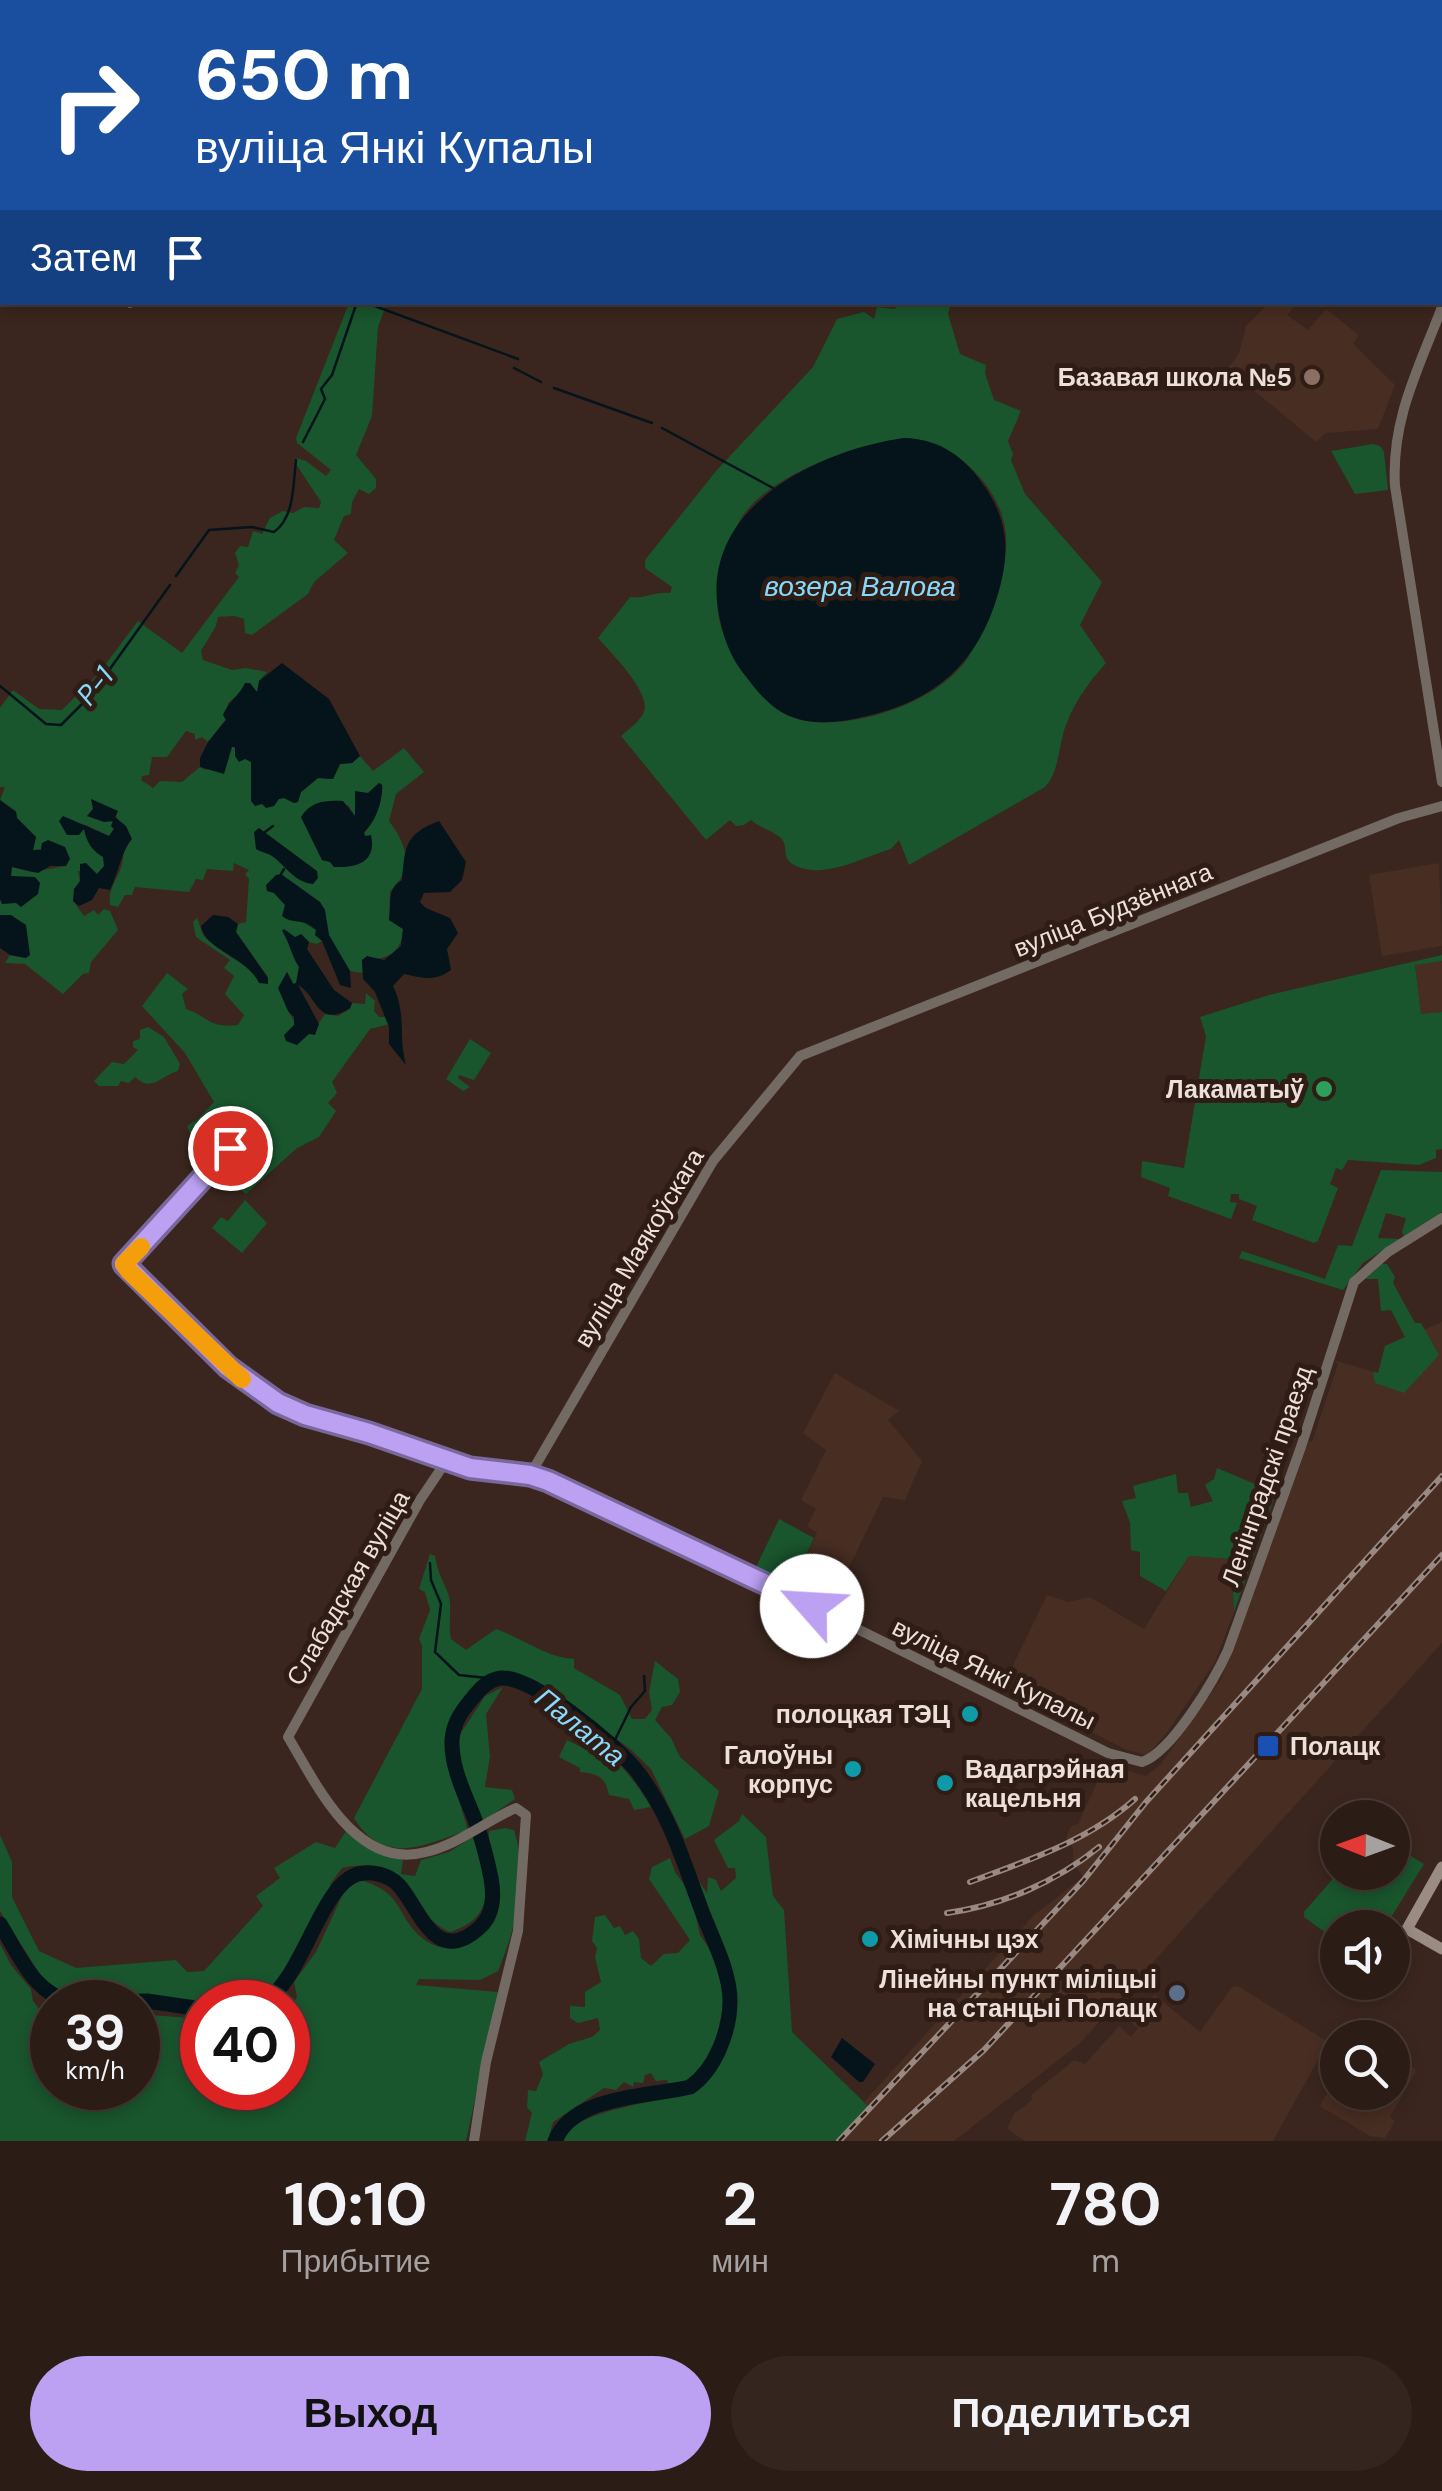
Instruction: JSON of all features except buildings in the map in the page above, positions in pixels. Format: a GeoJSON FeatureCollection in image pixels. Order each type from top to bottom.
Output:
{"type":"FeatureCollection","features":[{"type":"Feature","properties":{"kind":"main road"},"geometry":{"type":"LineString","coordinates":[[1442,1867],[1407,1928],[1442,1950]]}},
{"type":"Feature","properties":{"kind":"street"},"geometry":{"type":"LineString","coordinates":[[1442,307],[1398,422],[1393,455],[1442,782]]}},
{"type":"Feature","properties":{"kind":"street","name":"вуліца Будзённага"},"geometry":{"type":"LineString","coordinates":[[800,1056],[1399,818],[1442,806]]}},
{"type":"Feature","properties":{"kind":"street","name":"вуліца Маякоўскага"},"geometry":{"type":"LineString","coordinates":[[530,1475],[713,1160],[800,1056]]}},
{"type":"Feature","properties":{"kind":"street","name":"вуліца Янкі Купалы"},"geometry":{"type":"LineString","coordinates":[[230,1148],[124,1264],[228,1367],[278,1403],[447,1460],[489,1471],[530,1475],[682,1542],[1108,1753],[1142,1762]]}},
{"type":"Feature","properties":{"kind":"street","name":"Ленінградскі праезд"},"geometry":{"type":"LineString","coordinates":[[1142,1762],[1156,1756],[1171,1739],[1221,1666],[1301,1447],[1354,1282],[1388,1252],[1442,1218]]}},
{"type":"Feature","properties":{"kind":"street","name":"Слабадская вуліца"},"geometry":{"type":"LineString","coordinates":[[447,1460],[420,1500],[288,1737],[330,1806],[348,1827],[364,1840],[399,1855],[411,1856],[453,1841],[516,1808],[526,1815],[518,1932],[486,2062],[474,2141]]}},
{"type":"Feature","properties":{"kind":"shaded area","name":"Базавая школа №5"},"geometry":{"type":"Polygon","coordinates":[[[1267,305],[1295,305],[1287,315],[1308,330],[1326,309],[1359,335],[1353,344],[1395,385],[1378,429],[1326,433],[1316,442],[1228,369],[1239,353],[1246,326],[1267,305]]]}},
{"type":"Feature","properties":{"kind":"shaded area"},"geometry":{"type":"Polygon","coordinates":[[[1439,863],[1442,946],[1382,956],[1369,875],[1439,863]]]}},
{"type":"Feature","properties":{"kind":"shaded area"},"geometry":{"type":"Polygon","coordinates":[[[1442,961],[1442,1012],[1421,1015],[1415,964],[1442,961]]]}},
{"type":"Feature","properties":{"kind":"shaded area"},"geometry":{"type":"Polygon","coordinates":[[[1442,1322],[1442,1643],[1079,2044],[954,2141],[836,2141],[869,2108],[864,2102],[1034,1915],[1083,1877],[1073,1862],[1073,1848],[1066,1838],[1071,1826],[1078,1824],[1101,1774],[1111,1782],[1122,1769],[1146,1776],[1160,1765],[1221,1679],[1309,1441],[1312,1442],[1338,1364],[1333,1360],[1378,1373],[1385,1346],[1442,1322]]]}},
{"type":"Feature","properties":{"kind":"shaded area"},"geometry":{"type":"Polygon","coordinates":[[[835,1373],[899,1411],[888,1420],[922,1461],[905,1500],[883,1497],[831,1605],[792,1585],[817,1533],[807,1526],[816,1509],[801,1500],[826,1450],[803,1433],[835,1373]]]}},
{"type":"Feature","properties":{"kind":"shaded area"},"geometry":{"type":"Polygon","coordinates":[[[1189,1556],[1231,1559],[1234,1612],[1215,1662],[1147,1755],[1127,1750],[1002,1688],[1047,1595],[1068,1602],[1090,1597],[1144,1629],[1189,1556]]]}},
{"type":"Feature","properties":{"kind":"shaded area"},"geometry":{"type":"Polygon","coordinates":[[[1238,1986],[1320,2037],[1320,2056],[1273,2141],[1025,2141],[1007,2129],[1014,2113],[1032,2099],[1031,2095],[1074,2060],[1085,2064],[1119,2026],[1131,2037],[1138,2028],[1130,2022],[1155,1995],[1200,2032],[1232,1987],[1238,1986]]]}},
{"type":"Feature","properties":{"kind":"shaded area"},"geometry":{"type":"Polygon","coordinates":[[[1327,2110],[1394,2110],[1390,2117],[1395,2121],[1385,2138],[1370,2136],[1327,2110]]]}},
{"type":"Feature","properties":{"kind":"green space"},"geometry":{"type":"Polygon","coordinates":[[[348,305],[381,305],[385,308],[378,327],[372,416],[356,455],[376,479],[376,488],[369,494],[359,489],[351,514],[344,516],[334,540],[348,553],[314,582],[308,594],[252,635],[245,633],[244,619],[218,617],[201,651],[203,660],[232,670],[267,672],[259,681],[259,691],[240,693],[228,703],[226,719],[208,742],[202,737],[195,740],[195,734],[186,731],[167,757],[152,757],[149,775],[141,780],[153,788],[160,781],[182,782],[200,767],[206,770],[228,755],[232,746],[251,762],[251,777],[279,799],[294,803],[318,778],[333,779],[340,764],[352,763],[360,756],[373,771],[404,748],[424,772],[396,794],[389,821],[406,856],[403,874],[390,891],[389,920],[403,929],[396,950],[378,959],[362,960],[363,973],[350,971],[329,936],[320,902],[302,892],[274,893],[298,919],[316,930],[322,941],[309,942],[301,934],[294,950],[299,966],[297,983],[287,972],[288,1011],[304,1037],[325,1014],[338,1016],[350,1009],[352,1003],[365,1004],[366,993],[375,1001],[374,1011],[390,1024],[370,1029],[332,1082],[337,1093],[328,1103],[336,1111],[319,1137],[297,1148],[246,1194],[224,1172],[232,1153],[240,1154],[244,1143],[235,1134],[226,1134],[210,1152],[204,1153],[194,1143],[187,1126],[214,1102],[185,1053],[142,1006],[167,973],[188,989],[182,994],[186,1009],[214,1023],[238,1025],[244,1015],[225,994],[234,976],[224,968],[230,960],[196,937],[193,922],[197,918],[203,935],[213,945],[268,977],[236,932],[238,924],[246,922],[249,879],[245,874],[249,870],[234,863],[233,871],[207,869],[203,880],[196,879],[189,892],[135,887],[118,907],[110,905],[110,893],[123,859],[117,811],[92,800],[93,809],[88,815],[113,822],[109,836],[86,825],[59,821],[85,827],[105,866],[97,874],[78,871],[80,881],[73,901],[84,916],[94,910],[98,915],[104,909],[110,911],[118,930],[91,962],[89,973],[63,994],[25,964],[5,963],[10,955],[26,958],[11,915],[0,915],[0,899],[2,904],[24,878],[10,876],[12,867],[31,872],[66,866],[42,843],[41,849],[33,850],[36,837],[17,818],[16,811],[0,800],[5,787],[0,787],[0,708],[13,690],[39,709],[62,710],[99,673],[138,621],[182,653],[239,577],[235,573],[239,565],[235,553],[240,546],[248,547],[253,531],[262,534],[270,518],[283,511],[319,508],[321,502],[294,461],[306,461],[326,476],[331,470],[297,443],[348,305]],[[379,783],[357,806],[355,816],[348,805],[301,817],[322,860],[334,867],[359,840],[373,819],[381,796],[379,783]]]}},
{"type":"Feature","properties":{"kind":"green space"},"geometry":{"type":"Polygon","coordinates":[[[950,305],[948,314],[960,354],[986,365],[994,400],[1021,411],[1008,441],[1011,460],[1025,494],[1102,582],[1080,625],[1106,663],[1074,708],[1045,787],[909,865],[899,840],[891,849],[841,866],[815,870],[791,863],[782,839],[751,820],[736,826],[730,820],[706,840],[621,736],[640,719],[645,704],[628,673],[598,638],[630,597],[670,593],[672,587],[645,568],[645,560],[716,471],[813,367],[837,319],[864,312],[874,319],[877,307],[950,305]],[[904,438],[812,465],[768,490],[737,525],[718,586],[723,631],[749,677],[767,699],[788,715],[806,721],[849,721],[896,709],[938,687],[969,656],[1001,570],[1005,529],[990,490],[961,459],[943,448],[904,438]]]}},
{"type":"Feature","properties":{"kind":"green space"},"geometry":{"type":"Polygon","coordinates":[[[1373,444],[1384,452],[1388,490],[1355,494],[1331,451],[1373,444]]]}},
{"type":"Feature","properties":{"kind":"green space"},"geometry":{"type":"Polygon","coordinates":[[[1442,955],[1442,961],[1415,965],[1421,1014],[1442,1012],[1442,1149],[1436,1150],[1436,1158],[1419,1165],[1348,1160],[1342,1170],[1336,1168],[1330,1184],[1338,1188],[1314,1243],[1252,1220],[1257,1206],[1239,1199],[1239,1194],[1231,1194],[1230,1202],[1237,1203],[1231,1219],[1168,1196],[1170,1188],[1141,1177],[1142,1161],[1184,1168],[1206,1036],[1200,1017],[1269,995],[1442,955]]]}},
{"type":"Feature","properties":{"kind":"green space"},"geometry":{"type":"Polygon","coordinates":[[[148,1027],[164,1037],[180,1064],[178,1071],[146,1084],[135,1077],[129,1083],[121,1081],[118,1086],[99,1086],[94,1081],[112,1062],[124,1064],[138,1050],[133,1041],[140,1039],[140,1030],[148,1027]]]}},
{"type":"Feature","properties":{"kind":"green space"},"geometry":{"type":"Polygon","coordinates":[[[470,1039],[491,1053],[474,1080],[459,1075],[470,1087],[463,1091],[446,1079],[470,1039]]]}},
{"type":"Feature","properties":{"kind":"green space"},"geometry":{"type":"Polygon","coordinates":[[[1381,1170],[1442,1172],[1442,1212],[1404,1236],[1406,1218],[1386,1213],[1378,1238],[1400,1239],[1363,1263],[1343,1290],[1239,1258],[1242,1251],[1325,1279],[1338,1245],[1352,1246],[1381,1170]]]}},
{"type":"Feature","properties":{"kind":"green space"},"geometry":{"type":"Polygon","coordinates":[[[245,1200],[267,1223],[242,1253],[212,1228],[221,1217],[228,1221],[245,1200]]]}},
{"type":"Feature","properties":{"kind":"green space"},"geometry":{"type":"Polygon","coordinates":[[[1387,1264],[1415,1323],[1421,1323],[1439,1355],[1404,1393],[1375,1383],[1373,1372],[1378,1373],[1385,1346],[1405,1337],[1391,1310],[1381,1311],[1378,1279],[1365,1279],[1387,1264]]]}},
{"type":"Feature","properties":{"kind":"green space"},"geometry":{"type":"Polygon","coordinates":[[[1217,1468],[1276,1493],[1234,1612],[1231,1559],[1189,1556],[1166,1591],[1140,1576],[1140,1552],[1131,1550],[1130,1523],[1122,1501],[1136,1498],[1133,1486],[1176,1474],[1178,1493],[1188,1493],[1191,1507],[1213,1501],[1205,1485],[1214,1479],[1217,1468]]]}},
{"type":"Feature","properties":{"kind":"green space"},"geometry":{"type":"Polygon","coordinates":[[[779,1519],[814,1538],[792,1585],[756,1567],[779,1519]]]}},
{"type":"Feature","properties":{"kind":"green space"},"geometry":{"type":"Polygon","coordinates":[[[430,1554],[435,1556],[449,1596],[451,1639],[466,1650],[496,1629],[544,1651],[574,1659],[574,1668],[620,1695],[632,1719],[645,1719],[652,1710],[649,1692],[655,1661],[678,1679],[680,1692],[672,1705],[662,1707],[655,1720],[671,1738],[680,1757],[719,1791],[709,1826],[685,1839],[651,1769],[629,1748],[533,1679],[513,1673],[482,1680],[449,1729],[446,1759],[468,1830],[406,1848],[378,1843],[366,1833],[354,1818],[422,1689],[419,1639],[430,1610],[425,1592],[419,1589],[430,1554]]]}},
{"type":"Feature","properties":{"kind":"green space"},"geometry":{"type":"Polygon","coordinates":[[[503,1687],[486,1714],[490,1756],[485,1787],[512,1790],[515,1799],[480,1823],[463,1775],[457,1739],[485,1696],[503,1687]]]}},
{"type":"Feature","properties":{"kind":"green space"},"geometry":{"type":"Polygon","coordinates":[[[567,1740],[583,1748],[596,1743],[626,1772],[651,1807],[634,1810],[629,1799],[609,1795],[600,1777],[580,1772],[580,1768],[559,1757],[567,1740]]]}},
{"type":"Feature","properties":{"kind":"green space"},"geometry":{"type":"Polygon","coordinates":[[[742,1814],[766,1837],[773,1896],[784,1910],[792,2032],[870,2108],[836,2141],[564,2141],[571,2129],[584,2120],[694,2089],[717,2066],[730,2033],[732,1988],[722,1944],[694,1880],[696,1877],[707,1893],[708,1877],[716,1880],[721,1891],[736,1878],[735,1868],[728,1868],[714,1840],[739,1821],[742,1814]]]}},
{"type":"Feature","properties":{"kind":"green space"},"geometry":{"type":"Polygon","coordinates":[[[514,1830],[520,1866],[515,1920],[498,1971],[480,1980],[419,1979],[416,1985],[498,1992],[466,2141],[0,2141],[0,1944],[30,1988],[30,2110],[160,2110],[160,2016],[180,2017],[180,2110],[310,2110],[310,1980],[295,1980],[316,1952],[347,1885],[361,1880],[386,1892],[421,1937],[433,1945],[459,1947],[482,1935],[497,1912],[500,1890],[489,1831],[514,1830]]]}},
{"type":"Feature","properties":{"kind":"green space"},"geometry":{"type":"Polygon","coordinates":[[[346,1831],[360,1842],[403,1860],[401,1874],[415,1876],[421,1860],[449,1852],[476,1835],[486,1879],[483,1905],[466,1925],[450,1932],[434,1923],[395,1876],[365,1866],[342,1868],[281,1980],[180,1980],[180,2001],[160,1997],[160,1980],[44,1980],[0,1911],[0,1835],[12,1862],[12,1897],[39,1951],[76,1968],[176,1960],[187,1972],[204,1971],[263,1906],[256,1896],[280,1878],[274,1868],[316,1842],[335,1848],[346,1831]]]}},
{"type":"Feature","properties":{"kind":"green space"},"geometry":{"type":"Polygon","coordinates":[[[1410,1855],[1424,1864],[1410,1887],[1410,1855]]]}},
{"type":"Feature","properties":{"kind":"green space"},"geometry":{"type":"Polygon","coordinates":[[[670,1858],[691,1894],[700,1935],[713,1954],[725,2000],[715,2043],[701,2069],[688,2081],[669,2087],[667,2080],[656,2081],[651,2073],[645,2075],[643,2083],[634,2082],[633,2087],[624,2082],[616,2090],[604,2088],[553,2122],[548,2141],[525,2141],[532,2113],[527,2107],[528,2090],[536,2091],[543,2074],[539,2062],[600,2030],[598,2018],[578,2023],[570,2018],[570,2006],[585,2007],[585,1992],[601,1982],[595,1957],[597,1948],[592,1941],[595,1917],[605,1915],[625,1935],[633,1931],[639,1939],[641,1958],[651,1966],[664,1954],[678,1953],[690,1940],[649,1879],[652,1867],[670,1858]]]}},
{"type":"Feature","properties":{"kind":"green space"},"geometry":{"type":"Polygon","coordinates":[[[1323,1890],[1408,1890],[1396,1910],[1320,1910],[1320,1929],[1304,1917],[1323,1890]]]}},
{"type":"Feature","properties":{"kind":"water","name":"возера Валова"},"geometry":{"type":"Polygon","coordinates":[[[904,438],[927,441],[956,456],[980,480],[996,507],[1004,535],[1005,563],[989,618],[966,659],[951,675],[914,700],[844,721],[814,722],[788,716],[753,686],[724,637],[718,609],[718,573],[728,541],[747,513],[773,489],[804,470],[837,455],[904,438]]]}},
{"type":"Feature","properties":{"kind":"water"},"geometry":{"type":"Polygon","coordinates":[[[282,663],[329,699],[360,756],[352,763],[340,764],[333,779],[318,778],[301,792],[298,802],[284,798],[266,808],[251,801],[251,762],[239,762],[235,747],[224,774],[200,767],[200,758],[226,720],[225,710],[245,683],[257,692],[259,681],[282,663]]]}},
{"type":"Feature","properties":{"kind":"water"},"geometry":{"type":"Polygon","coordinates":[[[379,783],[380,804],[364,832],[365,836],[371,835],[368,857],[342,867],[322,860],[301,817],[314,805],[331,801],[343,801],[355,816],[355,791],[368,793],[379,783]]]}},
{"type":"Feature","properties":{"kind":"water"},"geometry":{"type":"Polygon","coordinates":[[[91,799],[118,811],[115,817],[126,826],[132,839],[110,890],[99,888],[92,900],[79,906],[73,901],[74,889],[80,881],[80,864],[86,863],[97,874],[104,866],[103,857],[90,845],[84,829],[79,835],[67,835],[59,821],[63,816],[109,836],[114,829],[113,821],[87,816],[93,809],[91,799]]]}},
{"type":"Feature","properties":{"kind":"water"},"geometry":{"type":"Polygon","coordinates":[[[0,800],[16,812],[36,837],[33,850],[41,850],[42,843],[48,840],[65,847],[70,859],[66,866],[50,866],[38,873],[12,867],[11,876],[35,877],[40,883],[38,894],[21,907],[16,903],[2,904],[0,899],[0,800]]]}},
{"type":"Feature","properties":{"kind":"water"},"geometry":{"type":"Polygon","coordinates":[[[439,821],[466,862],[462,880],[450,892],[424,893],[420,902],[450,918],[458,933],[447,949],[451,970],[434,978],[404,974],[393,986],[400,1006],[406,1065],[389,1044],[389,1027],[375,992],[363,979],[362,960],[367,956],[384,960],[401,946],[403,929],[389,920],[392,892],[402,880],[404,858],[413,836],[439,821]]]}},
{"type":"Feature","properties":{"kind":"water"},"geometry":{"type":"Polygon","coordinates":[[[259,828],[317,871],[318,878],[313,884],[256,849],[254,832],[259,828]]]}},
{"type":"Feature","properties":{"kind":"water"},"geometry":{"type":"Polygon","coordinates":[[[281,874],[320,902],[325,910],[329,935],[350,971],[351,988],[340,985],[316,930],[282,916],[285,905],[267,891],[266,885],[281,874]]]}},
{"type":"Feature","properties":{"kind":"water"},"geometry":{"type":"Polygon","coordinates":[[[0,915],[11,915],[26,925],[30,955],[26,958],[0,948],[0,915]]]}},
{"type":"Feature","properties":{"kind":"water"},"geometry":{"type":"Polygon","coordinates":[[[213,915],[228,917],[238,924],[236,932],[268,978],[268,984],[259,983],[245,966],[204,934],[201,926],[213,915]]]}},
{"type":"Feature","properties":{"kind":"water"},"geometry":{"type":"Polygon","coordinates":[[[284,929],[295,937],[301,934],[309,942],[307,949],[334,990],[352,1003],[339,1013],[324,1013],[298,985],[319,1024],[315,1035],[309,1034],[297,1045],[286,1041],[284,1035],[294,1025],[294,1017],[278,988],[287,972],[296,983],[299,967],[284,929]]]}},
{"type":"Feature","properties":{"kind":"water"},"geometry":{"type":"Polygon","coordinates":[[[842,2038],[875,2064],[863,2082],[831,2057],[842,2038]]]}},
{"type":"Feature","properties":{"kind":"waterway"},"geometry":{"type":"LineString","coordinates":[[303,442],[325,399],[321,389],[332,375],[356,305]]}},
{"type":"Feature","properties":{"kind":"waterway"},"geometry":{"type":"LineString","coordinates":[[372,305],[518,359]]}},
{"type":"Feature","properties":{"kind":"waterway"},"geometry":{"type":"LineString","coordinates":[[514,368],[541,382]]}},
{"type":"Feature","properties":{"kind":"waterway"},"geometry":{"type":"LineString","coordinates":[[554,388],[652,423]]}},
{"type":"Feature","properties":{"kind":"waterway"},"geometry":{"type":"LineString","coordinates":[[662,428],[773,488]]}},
{"type":"Feature","properties":{"kind":"waterway"},"geometry":{"type":"LineString","coordinates":[[176,576],[209,530],[252,527],[274,532],[281,526],[292,499],[296,460]]}},
{"type":"Feature","properties":{"kind":"waterway","name":"P-1"},"geometry":{"type":"LineString","coordinates":[[0,686],[46,724],[61,725],[92,694],[170,585]]}},
{"type":"Feature","properties":{"kind":"waterway"},"geometry":{"type":"LineString","coordinates":[[265,832],[273,826]]}},
{"type":"Feature","properties":{"kind":"waterway"},"geometry":{"type":"LineString","coordinates":[[281,874],[284,869]]}},
{"type":"Feature","properties":{"kind":"waterway"},"geometry":{"type":"LineString","coordinates":[[430,1563],[431,1580],[441,1604],[435,1652],[459,1675],[496,1679]]}},
{"type":"Feature","properties":{"kind":"waterway"},"geometry":{"type":"LineString","coordinates":[[612,1746],[631,1707],[645,1691],[644,1676]]}},
{"type":"Feature","properties":{"kind":"waterway","name":"Палата"},"geometry":{"type":"LineString","coordinates":[[285,1980],[336,1891],[349,1878],[364,1873],[391,1879],[437,1936],[449,1941],[463,1939],[484,1923],[492,1905],[491,1878],[480,1834],[456,1771],[452,1750],[456,1723],[477,1693],[496,1679],[515,1680],[552,1699],[611,1745],[648,1786],[675,1839],[720,1956],[730,2001],[719,2049],[699,2080],[690,2087],[595,2106],[564,2126],[555,2141]]}},
{"type":"Feature","properties":{"kind":"waterway","name":"Палата"},"geometry":{"type":"LineString","coordinates":[[0,1924],[36,1980]]}},
{"type":"Feature","properties":{"kind":"waterway","name":"Палата"},"geometry":{"type":"LineString","coordinates":[[160,2003],[180,2006]]}},
{"type":"Feature","properties":{"kind":"railway"},"geometry":{"type":"LineString","coordinates":[[839,2141],[1083,1881],[1146,1802],[1442,1476]]}},
{"type":"Feature","properties":{"kind":"railway"},"geometry":{"type":"LineString","coordinates":[[882,2141],[984,2050],[1442,1555]]}},
{"type":"Feature","properties":{"kind":"railway"},"geometry":{"type":"LineString","coordinates":[[970,1882],[1078,1838],[1135,1799]]}},
{"type":"Feature","properties":{"kind":"railway"},"geometry":{"type":"LineString","coordinates":[[947,1913],[1028,1890],[1099,1847]]}},
{"type":"Feature","properties":{"kind":"slow traffic"},"geometry":{"type":"LineString","coordinates":[[141,1247],[124,1264],[129,1271],[242,1379]]}},
{"type":"Feature","properties":{"kind":"place","name":"Базавая школа №5"},"geometry":{"type":"Point","coordinates":[1312,377]}},
{"type":"Feature","properties":{"kind":"place","name":"Лакаматыў"},"geometry":{"type":"Point","coordinates":[1324,1089]}},
{"type":"Feature","properties":{"kind":"place","name":"полоцкая ТЭЦ"},"geometry":{"type":"Point","coordinates":[970,1714]}},
{"type":"Feature","properties":{"kind":"place","name":"Полацк"},"geometry":{"type":"Point","coordinates":[1268,1746]}},
{"type":"Feature","properties":{"kind":"place","name":"Галоўны корпус"},"geometry":{"type":"Point","coordinates":[853,1769]}},
{"type":"Feature","properties":{"kind":"place","name":"Вадагрэйная кацельня"},"geometry":{"type":"Point","coordinates":[945,1783]}},
{"type":"Feature","properties":{"kind":"place","name":"Хімічны цэх"},"geometry":{"type":"Point","coordinates":[870,1939]}},
{"type":"Feature","properties":{"kind":"place","name":"Лінейны пункт міліцыі на станцыі Полацк"},"geometry":{"type":"Point","coordinates":[1177,1993]}},
{"type":"Feature","properties":{"kind":"route"},"geometry":{"type":"LineString","coordinates":[[230,1148],[124,1264],[249,1384],[305,1415],[470,1468],[548,1481],[812,1606]]}}]}
